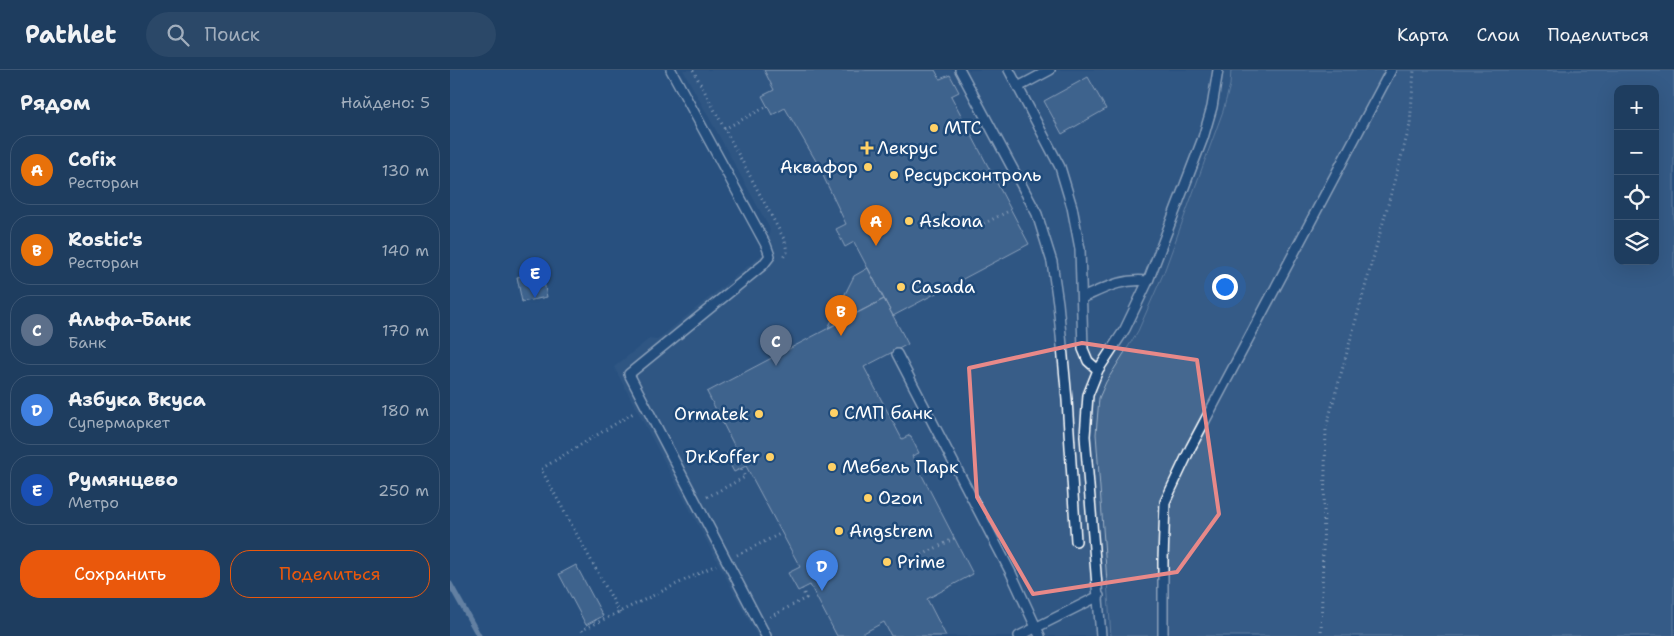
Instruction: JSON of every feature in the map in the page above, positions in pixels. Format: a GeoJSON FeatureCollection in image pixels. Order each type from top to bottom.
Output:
{"type":"FeatureCollection","features":[{"type":"Feature","properties":{"kind":"lane"},"geometry":{"type":"LineString","coordinates":[[671,70],[770,256],[750,277],[630,374],[766,636]]}},
{"type":"Feature","properties":{"kind":"lane"},"geometry":{"type":"LineString","coordinates":[[960,70],[1037,214],[1052,262],[1058,303],[1067,400],[1076,541]]}},
{"type":"Feature","properties":{"kind":"lane"},"geometry":{"type":"LineString","coordinates":[[1009,70],[1060,167],[1072,207],[1080,248],[1083,349],[1088,361],[1098,370]]}},
{"type":"Feature","properties":{"kind":"lane"},"geometry":{"type":"LineString","coordinates":[[1018,87],[1050,70]]}},
{"type":"Feature","properties":{"kind":"lane"},"geometry":{"type":"LineString","coordinates":[[1101,636],[1085,436],[1088,395],[1098,370],[1126,329],[1148,281],[1203,138],[1212,107],[1218,70]]}},
{"type":"Feature","properties":{"kind":"lane"},"geometry":{"type":"LineString","coordinates":[[1163,636],[1165,502],[1191,447],[1391,70]]}},
{"type":"Feature","properties":{"kind":"lane"},"geometry":{"type":"LineString","coordinates":[[1082,298],[1120,282],[1133,279],[1148,281]]}},
{"type":"Feature","properties":{"kind":"lane"},"geometry":{"type":"LineString","coordinates":[[896,354],[1011,572],[1038,632]]}},
{"type":"Feature","properties":{"kind":"lane"},"geometry":{"type":"LineString","coordinates":[[1019,636],[1038,632],[1099,596]]}},
{"type":"Feature","properties":{"kind":"path"},"geometry":{"type":"LineString","coordinates":[[693,70],[786,241],[787,252],[781,260]]}},
{"type":"Feature","properties":{"kind":"path"},"geometry":{"type":"LineString","coordinates":[[1321,636],[1326,428],[1410,125],[1414,70]]}},
{"type":"Feature","properties":{"kind":"path"},"geometry":{"type":"LineString","coordinates":[[724,129],[768,106]]}},
{"type":"Feature","properties":{"kind":"path"},"geometry":{"type":"LineString","coordinates":[[970,219],[975,228],[1010,210]]}},
{"type":"Feature","properties":{"kind":"path"},"geometry":{"type":"LineString","coordinates":[[620,613],[541,469],[646,406]]}},
{"type":"Feature","properties":{"kind":"path"},"geometry":{"type":"LineString","coordinates":[[710,495],[745,477],[741,468]]}},
{"type":"Feature","properties":{"kind":"path"},"geometry":{"type":"LineString","coordinates":[[584,636],[582,630],[598,624],[782,533]]}},
{"type":"Feature","properties":{"kind":"path"},"geometry":{"type":"LineString","coordinates":[[922,556],[955,538]]}},
{"type":"Feature","properties":{"kind":"path"},"geometry":{"type":"LineString","coordinates":[[776,614],[806,598],[802,589]]}},
{"type":"Feature","properties":{"kind":"path"},"geometry":{"type":"LineString","coordinates":[[595,620],[598,624]]}},
{"type":"Feature","properties":{"kind":"highlighted area"},"geometry":{"type":"Polygon","coordinates":[[[1082,343],[1197,360],[1219,514],[1177,572],[1033,594],[977,497],[969,368],[1082,343]]]}},
{"type":"Feature","properties":{"kind":"shaded area"},"geometry":{"type":"Polygon","coordinates":[[[683,70],[1231,70],[1230,85],[1223,111],[1164,272],[1138,331],[1106,382],[1099,398],[1096,434],[1111,636],[757,636],[614,367],[649,339],[657,340],[765,252],[770,229],[683,70]]]}},
{"type":"Feature","properties":{"kind":"shaded area"},"geometry":{"type":"Polygon","coordinates":[[[1231,70],[1674,70],[1674,636],[1111,636],[1096,434],[1099,398],[1106,382],[1138,331],[1164,272],[1223,111],[1230,85],[1231,70]]]}},
{"type":"Feature","properties":{"kind":"building"},"geometry":{"type":"Polygon","coordinates":[[[764,70],[935,70],[940,79],[950,75],[959,92],[951,96],[1029,244],[893,316],[854,242],[845,247],[836,229],[846,224],[816,161],[785,108],[772,115],[762,96],[774,90],[764,70]]]}},
{"type":"Feature","properties":{"kind":"building"},"geometry":{"type":"Polygon","coordinates":[[[1088,77],[1106,109],[1062,134],[1044,101],[1088,77]]]}},
{"type":"Feature","properties":{"kind":"building"},"geometry":{"type":"Polygon","coordinates":[[[868,268],[884,299],[828,328],[854,276],[868,268]]]}},
{"type":"Feature","properties":{"kind":"building"},"geometry":{"type":"Polygon","coordinates":[[[542,272],[547,297],[522,302],[517,277],[542,272]]]}},
{"type":"Feature","properties":{"kind":"building","name":"Мебель Парк"},"geometry":{"type":"Polygon","coordinates":[[[884,299],[908,344],[864,367],[902,439],[910,435],[919,453],[912,456],[973,574],[927,599],[946,636],[891,636],[884,622],[858,636],[837,636],[810,585],[798,591],[788,573],[800,567],[746,466],[734,472],[725,455],[736,449],[707,392],[884,299]]]}},
{"type":"Feature","properties":{"kind":"building"},"geometry":{"type":"Polygon","coordinates":[[[576,565],[603,616],[586,625],[559,574],[576,565]]]}},
{"type":"Feature","properties":{"kind":"waterway"},"geometry":{"type":"LineString","coordinates":[[450,584],[479,636]]}},
{"type":"Feature","properties":{"kind":"place","name":"МТС"},"geometry":{"type":"Point","coordinates":[934,128]}},
{"type":"Feature","properties":{"kind":"place","name":"Лекрус"},"geometry":{"type":"Point","coordinates":[867,148]}},
{"type":"Feature","properties":{"kind":"place","name":"Аквафор"},"geometry":{"type":"Point","coordinates":[868,167]}},
{"type":"Feature","properties":{"kind":"place","name":"Ресурсконтроль"},"geometry":{"type":"Point","coordinates":[894,175]}},
{"type":"Feature","properties":{"kind":"place","name":"Askona"},"geometry":{"type":"Point","coordinates":[909,221]}},
{"type":"Feature","properties":{"kind":"place","name":"Cofix"},"geometry":{"type":"Point","coordinates":[876,246]}},
{"type":"Feature","properties":{"kind":"place","name":"Casada"},"geometry":{"type":"Point","coordinates":[901,287]}},
{"type":"Feature","properties":{"kind":"place","name":"Румянцево"},"geometry":{"type":"Point","coordinates":[535,298]}},
{"type":"Feature","properties":{"kind":"place","name":"Rostic's"},"geometry":{"type":"Point","coordinates":[841,336]}},
{"type":"Feature","properties":{"kind":"place","name":"Альфа-Банк"},"geometry":{"type":"Point","coordinates":[776,366]}},
{"type":"Feature","properties":{"kind":"place","name":"СМП банк"},"geometry":{"type":"Point","coordinates":[834,413]}},
{"type":"Feature","properties":{"kind":"place","name":"Ormatek"},"geometry":{"type":"Point","coordinates":[759,414]}},
{"type":"Feature","properties":{"kind":"place","name":"Dr.Koffer"},"geometry":{"type":"Point","coordinates":[770,457]}},
{"type":"Feature","properties":{"kind":"place","name":"Мебель Парк"},"geometry":{"type":"Point","coordinates":[832,467]}},
{"type":"Feature","properties":{"kind":"place","name":"Ozon"},"geometry":{"type":"Point","coordinates":[868,498]}},
{"type":"Feature","properties":{"kind":"place","name":"Angstrem"},"geometry":{"type":"Point","coordinates":[839,531]}},
{"type":"Feature","properties":{"kind":"place","name":"Prime"},"geometry":{"type":"Point","coordinates":[887,562]}},
{"type":"Feature","properties":{"kind":"place","name":"Азбука Вкуса"},"geometry":{"type":"Point","coordinates":[822,591]}}]}
